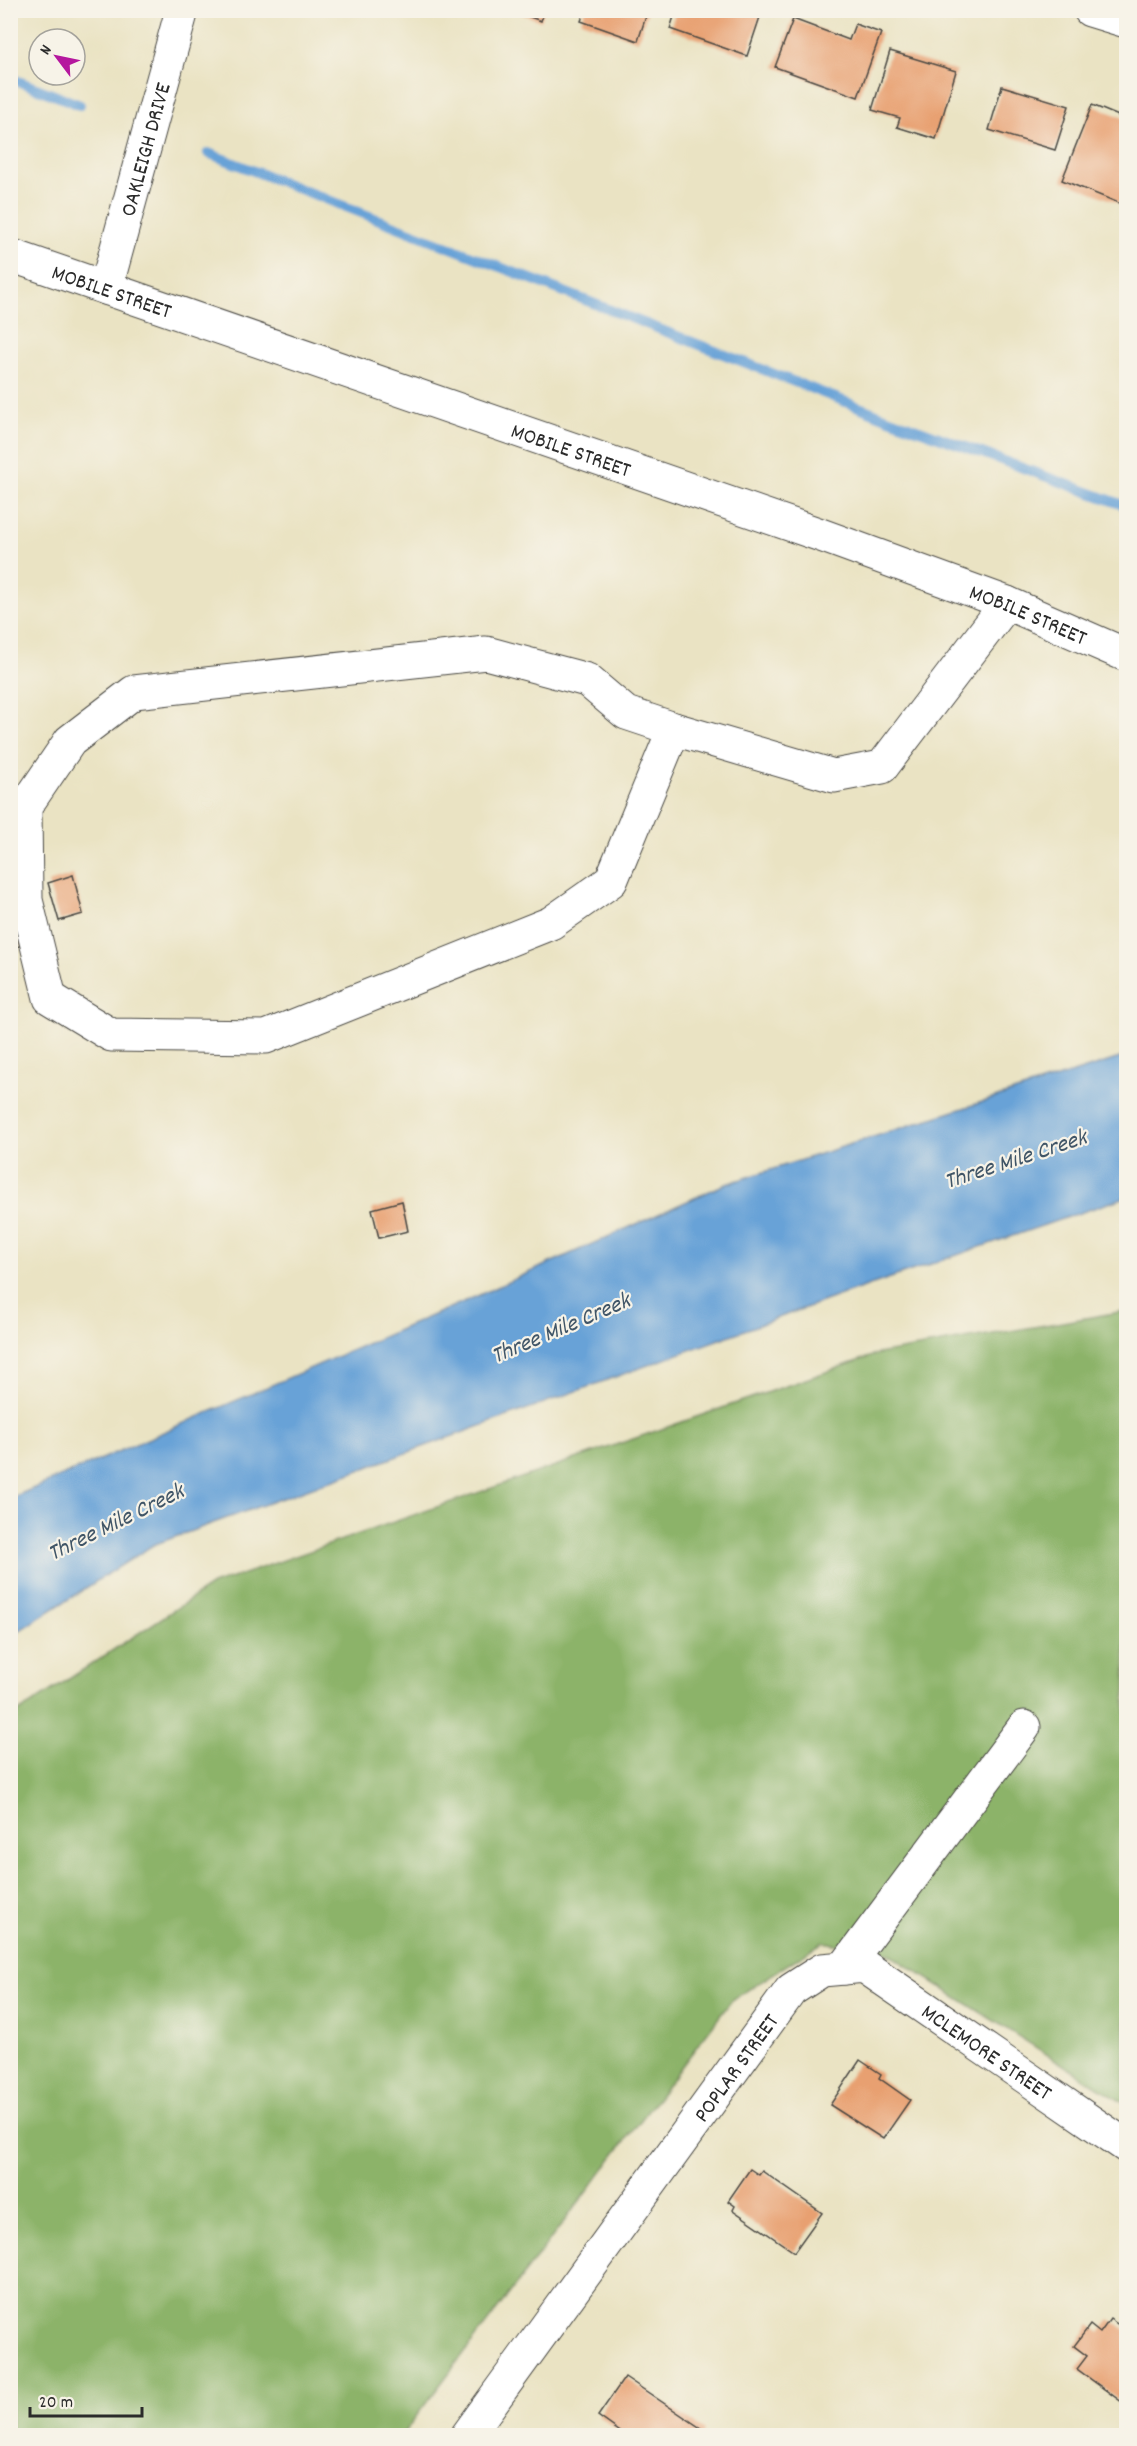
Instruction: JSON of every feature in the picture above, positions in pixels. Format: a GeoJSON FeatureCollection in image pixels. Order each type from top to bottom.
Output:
{"type":"FeatureCollection","features":[{"type":"Feature","properties":{"kind":"street","name":"OAKLEIGH DRIVE"},"geometry":{"type":"LineString","coordinates":[[106,288],[182,10]]}},
{"type":"Feature","properties":{"kind":"street"},"geometry":{"type":"LineString","coordinates":[[1090,10],[1126,21]]}},
{"type":"Feature","properties":{"kind":"street","name":"MOBILE STREET"},"geometry":{"type":"LineString","coordinates":[[10,255],[818,534],[1007,603],[1126,655]]}},
{"type":"Feature","properties":{"kind":"street"},"geometry":{"type":"LineString","coordinates":[[674,729],[611,881],[551,923],[266,1037],[111,1035],[50,998],[26,900],[25,807],[70,741],[134,692],[486,653],[587,680],[626,713],[834,776],[882,767],[1007,603]]}},
{"type":"Feature","properties":{"kind":"street"},"geometry":{"type":"LineString","coordinates":[[844,1968],[1024,1727]]}},
{"type":"Feature","properties":{"kind":"street","name":"MCLEMORE STREET"},"geometry":{"type":"LineString","coordinates":[[844,1968],[864,1966],[1126,2146]]}},
{"type":"Feature","properties":{"kind":"street","name":"POPLAR STREET"},"geometry":{"type":"LineString","coordinates":[[467,2436],[790,1990],[822,1970],[844,1968]]}},
{"type":"Feature","properties":{"kind":"green space"},"geometry":{"type":"Polygon","coordinates":[[[1126,1311],[1125,2104],[887,1953],[823,1942],[732,2000],[402,2435],[11,2436],[11,1717],[212,1585],[878,1354],[1126,1311]]]}},
{"type":"Feature","properties":{"kind":"water","name":"Three Mile Creek"},"geometry":{"type":"Polygon","coordinates":[[[1126,1056],[1126,1197],[841,1295],[153,1545],[11,1636],[11,1500],[18,1495],[477,1296],[723,1185],[1126,1056]]]}},
{"type":"Feature","properties":{"kind":"building"},"geometry":{"type":"Polygon","coordinates":[[[511,10],[544,10],[541,21],[511,10]]]}},
{"type":"Feature","properties":{"kind":"building"},"geometry":{"type":"Polygon","coordinates":[[[585,10],[648,10],[638,41],[581,21],[585,10]]]}},
{"type":"Feature","properties":{"kind":"building"},"geometry":{"type":"Polygon","coordinates":[[[676,10],[751,10],[761,14],[747,56],[670,29],[676,10]]]}},
{"type":"Feature","properties":{"kind":"building"},"geometry":{"type":"Polygon","coordinates":[[[793,19],[849,40],[855,24],[881,33],[858,97],[775,67],[793,19]]]}},
{"type":"Feature","properties":{"kind":"building"},"geometry":{"type":"Polygon","coordinates":[[[890,51],[956,71],[936,139],[897,127],[900,118],[872,110],[890,51]]]}},
{"type":"Feature","properties":{"kind":"building"},"geometry":{"type":"Polygon","coordinates":[[[1002,86],[1069,106],[1055,150],[989,130],[1002,86]]]}},
{"type":"Feature","properties":{"kind":"building"},"geometry":{"type":"Polygon","coordinates":[[[1092,105],[1126,119],[1126,206],[1062,180],[1092,105]]]}},
{"type":"Feature","properties":{"kind":"building"},"geometry":{"type":"Polygon","coordinates":[[[73,875],[83,914],[59,921],[48,883],[73,875]]]}},
{"type":"Feature","properties":{"kind":"building"},"geometry":{"type":"Polygon","coordinates":[[[12,912],[20,946],[10,948],[10,913],[12,912]]]}},
{"type":"Feature","properties":{"kind":"building"},"geometry":{"type":"Polygon","coordinates":[[[10,984],[16,1004],[10,1005],[10,984]]]}},
{"type":"Feature","properties":{"kind":"building"},"geometry":{"type":"Polygon","coordinates":[[[402,1201],[408,1231],[379,1238],[372,1209],[402,1201]]]}},
{"type":"Feature","properties":{"kind":"building"},"geometry":{"type":"Polygon","coordinates":[[[860,2060],[881,2074],[879,2078],[910,2100],[883,2139],[830,2105],[860,2060]]]}},
{"type":"Feature","properties":{"kind":"building"},"geometry":{"type":"Polygon","coordinates":[[[750,2169],[759,2175],[762,2171],[822,2213],[794,2252],[733,2210],[735,2206],[728,2201],[750,2169]]]}},
{"type":"Feature","properties":{"kind":"building"},"geometry":{"type":"Polygon","coordinates":[[[1110,2319],[1126,2330],[1126,2405],[1077,2369],[1087,2356],[1074,2346],[1090,2325],[1100,2333],[1110,2319]]]}},
{"type":"Feature","properties":{"kind":"building"},"geometry":{"type":"Polygon","coordinates":[[[625,2377],[705,2431],[702,2436],[626,2436],[598,2416],[625,2377]]]}},
{"type":"Feature","properties":{"kind":"waterway"},"geometry":{"type":"LineString","coordinates":[[10,78],[80,105]]}},
{"type":"Feature","properties":{"kind":"waterway"},"geometry":{"type":"LineString","coordinates":[[208,153],[887,418],[1126,506]]}}]}
